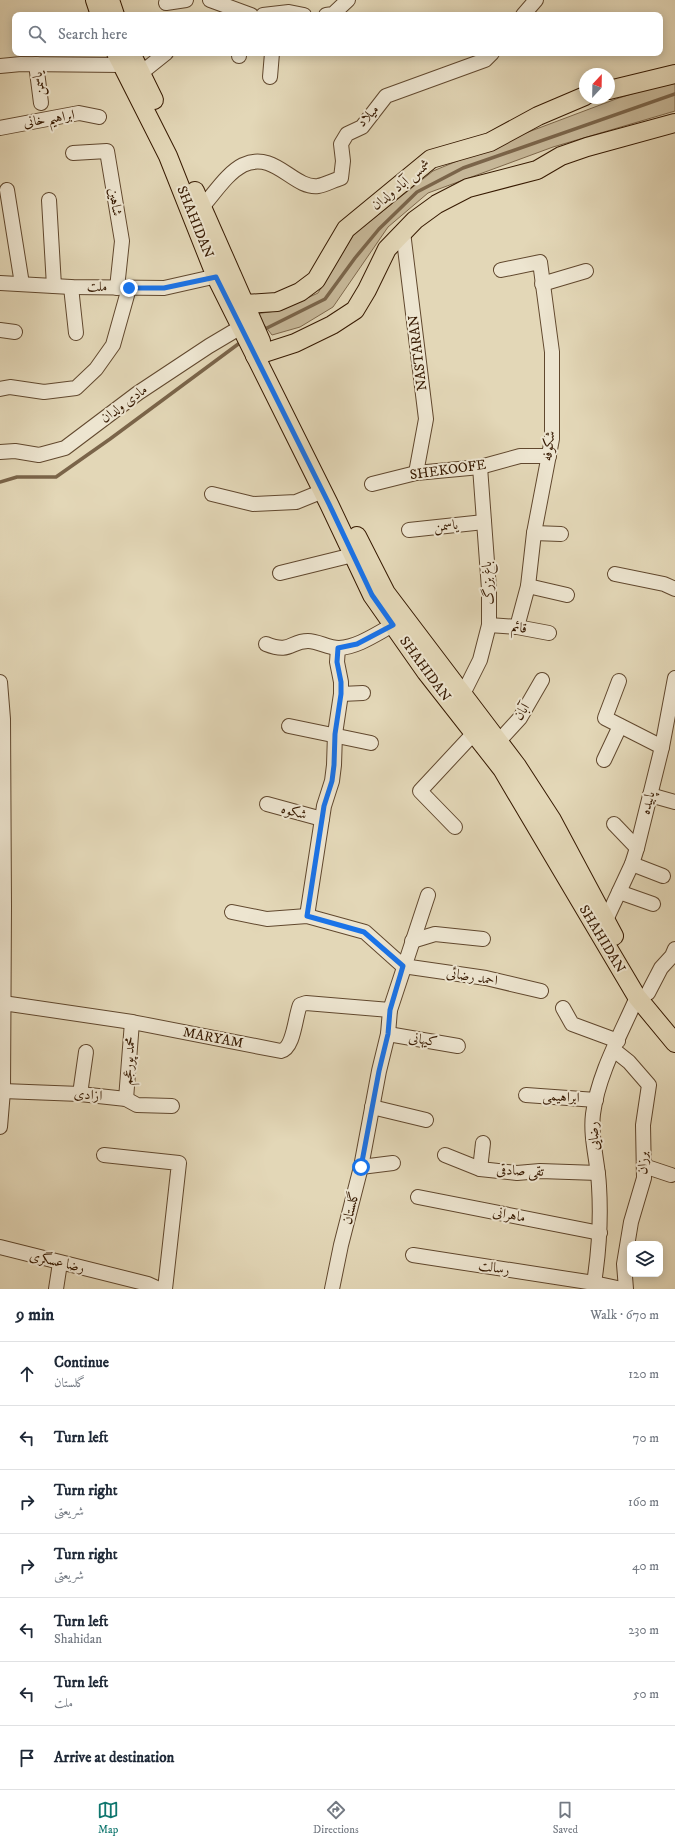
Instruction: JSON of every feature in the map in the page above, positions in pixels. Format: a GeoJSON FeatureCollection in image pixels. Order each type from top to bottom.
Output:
{"type":"FeatureCollection","features":[{"type":"Feature","properties":{"kind":"main road"},"geometry":{"type":"LineString","coordinates":[[95,0],[99,12]]}},
{"type":"Feature","properties":{"kind":"main road"},"geometry":{"type":"LineString","coordinates":[[110,0],[114,12]]}},
{"type":"Feature","properties":{"kind":"main road","name":"SHAHIDAN"},"geometry":{"type":"LineString","coordinates":[[123,57],[141,73],[202,207],[241,327],[260,354],[325,473],[386,593],[517,766],[552,820],[592,894],[642,995],[675,1023]]}},
{"type":"Feature","properties":{"kind":"main road","name":"SHAHIDAN"},"geometry":{"type":"LineString","coordinates":[[123,57],[224,275],[245,304],[260,354],[372,595],[426,672],[506,776],[642,995],[675,1043]]}},
{"type":"Feature","properties":{"kind":"main road"},"geometry":{"type":"LineString","coordinates":[[615,89],[675,74]]}},
{"type":"Feature","properties":{"kind":"main road","name":"شمس آباد ولدان"},"geometry":{"type":"LineString","coordinates":[[245,304],[277,302],[300,292],[316,280],[346,229],[431,159],[490,142],[538,116],[579,99]]}},
{"type":"Feature","properties":{"kind":"main road"},"geometry":{"type":"LineString","coordinates":[[260,354],[295,343],[332,325],[355,310],[367,290],[387,249],[415,220],[437,204],[468,188],[537,170],[561,156],[606,141],[675,123]]}},
{"type":"Feature","properties":{"kind":"street"},"geometry":{"type":"LineString","coordinates":[[167,6],[186,0]]}},
{"type":"Feature","properties":{"kind":"street"},"geometry":{"type":"LineString","coordinates":[[210,0],[245,9]]}},
{"type":"Feature","properties":{"kind":"street"},"geometry":{"type":"LineString","coordinates":[[335,12],[348,0]]}},
{"type":"Feature","properties":{"kind":"street"},"geometry":{"type":"LineString","coordinates":[[526,12],[536,0]]}},
{"type":"Feature","properties":{"kind":"street"},"geometry":{"type":"LineString","coordinates":[[141,73],[162,56]]}},
{"type":"Feature","properties":{"kind":"street"},"geometry":{"type":"LineString","coordinates":[[270,77],[272,56]]}},
{"type":"Feature","properties":{"kind":"street","name":"میلاد"},"geometry":{"type":"LineString","coordinates":[[202,207],[231,174],[244,165],[259,162],[277,166],[299,182],[317,186],[341,178],[341,144],[348,134],[362,127],[386,96],[485,60],[489,56]]}},
{"type":"Feature","properties":{"kind":"street"},"geometry":{"type":"LineString","coordinates":[[0,66],[123,57]]}},
{"type":"Feature","properties":{"kind":"street","name":"یاسمن"},"geometry":{"type":"LineString","coordinates":[[36,64],[41,103]]}},
{"type":"Feature","properties":{"kind":"street","name":"ابراهیم خانی"},"geometry":{"type":"LineString","coordinates":[[0,128],[79,113],[99,117]]}},
{"type":"Feature","properties":{"kind":"street","name":"شاهین"},"geometry":{"type":"LineString","coordinates":[[73,153],[107,151],[122,241],[123,288]]}},
{"type":"Feature","properties":{"kind":"street"},"geometry":{"type":"LineString","coordinates":[[7,190],[22,284]]}},
{"type":"Feature","properties":{"kind":"street"},"geometry":{"type":"LineString","coordinates":[[49,200],[54,286]]}},
{"type":"Feature","properties":{"kind":"street","name":"NASTARAN"},"geometry":{"type":"LineString","coordinates":[[403,232],[426,419],[416,473]]}},
{"type":"Feature","properties":{"kind":"street","name":"شکوفه"},"geometry":{"type":"LineString","coordinates":[[501,270],[540,262],[552,352],[552,439],[534,533],[528,586],[517,627]]}},
{"type":"Feature","properties":{"kind":"street"},"geometry":{"type":"LineString","coordinates":[[542,284],[586,271]]}},
{"type":"Feature","properties":{"kind":"street","name":"ملت"},"geometry":{"type":"LineString","coordinates":[[0,283],[71,287],[164,288],[224,275]]}},
{"type":"Feature","properties":{"kind":"street"},"geometry":{"type":"LineString","coordinates":[[71,287],[76,333]]}},
{"type":"Feature","properties":{"kind":"street"},"geometry":{"type":"LineString","coordinates":[[0,388],[44,392],[76,388],[96,368],[113,345],[123,288]]}},
{"type":"Feature","properties":{"kind":"street","name":"مادی ولدان"},"geometry":{"type":"LineString","coordinates":[[0,452],[15,451],[39,455],[65,448],[138,393],[209,346],[241,327]]}},
{"type":"Feature","properties":{"kind":"street"},"geometry":{"type":"LineString","coordinates":[[0,330],[15,332]]}},
{"type":"Feature","properties":{"kind":"street","name":"SHEKOOFE"},"geometry":{"type":"LineString","coordinates":[[372,484],[416,473],[480,467],[520,456],[549,456]]}},
{"type":"Feature","properties":{"kind":"street","name":"باغ بزرگ"},"geometry":{"type":"LineString","coordinates":[[463,694],[480,660],[489,625],[480,467]]}},
{"type":"Feature","properties":{"kind":"street"},"geometry":{"type":"LineString","coordinates":[[212,494],[253,504],[296,502],[323,491]]}},
{"type":"Feature","properties":{"kind":"street","name":"یاسمن"},"geometry":{"type":"LineString","coordinates":[[409,530],[484,522]]}},
{"type":"Feature","properties":{"kind":"street"},"geometry":{"type":"LineString","coordinates":[[534,533],[561,534]]}},
{"type":"Feature","properties":{"kind":"street"},"geometry":{"type":"LineString","coordinates":[[280,573],[353,555]]}},
{"type":"Feature","properties":{"kind":"street"},"geometry":{"type":"LineString","coordinates":[[615,574],[664,584],[675,589]]}},
{"type":"Feature","properties":{"kind":"street"},"geometry":{"type":"LineString","coordinates":[[528,586],[567,595]]}},
{"type":"Feature","properties":{"kind":"street"},"geometry":{"type":"LineString","coordinates":[[266,644],[275,647],[288,648],[308,641],[338,648],[357,644],[393,625]]}},
{"type":"Feature","properties":{"kind":"street","name":"قائم"},"geometry":{"type":"LineString","coordinates":[[489,625],[517,627],[549,632]]}},
{"type":"Feature","properties":{"kind":"street"},"geometry":{"type":"LineString","coordinates":[[307,916],[324,806],[332,781],[334,765],[335,734],[341,694],[341,682],[337,662],[338,648]]}},
{"type":"Feature","properties":{"kind":"street","name":"آبان"},"geometry":{"type":"LineString","coordinates":[[499,741],[520,718],[542,680]]}},
{"type":"Feature","properties":{"kind":"street","name":"پابیده"},"geometry":{"type":"LineString","coordinates":[[605,922],[632,864],[637,848],[662,747],[675,680]]}},
{"type":"Feature","properties":{"kind":"street"},"geometry":{"type":"LineString","coordinates":[[619,681],[605,718],[662,747]]}},
{"type":"Feature","properties":{"kind":"street"},"geometry":{"type":"LineString","coordinates":[[0,682],[3,726],[3,1091],[0,1127]]}},
{"type":"Feature","properties":{"kind":"street"},"geometry":{"type":"LineString","coordinates":[[341,694],[363,693]]}},
{"type":"Feature","properties":{"kind":"street"},"geometry":{"type":"LineString","coordinates":[[289,726],[335,734],[371,743]]}},
{"type":"Feature","properties":{"kind":"street"},"geometry":{"type":"LineString","coordinates":[[604,760],[620,726]]}},
{"type":"Feature","properties":{"kind":"street"},"geometry":{"type":"LineString","coordinates":[[455,827],[420,791],[474,733]]}},
{"type":"Feature","properties":{"kind":"street"},"geometry":{"type":"LineString","coordinates":[[650,795],[675,802]]}},
{"type":"Feature","properties":{"kind":"street","name":"شکوه"},"geometry":{"type":"LineString","coordinates":[[267,804],[322,819]]}},
{"type":"Feature","properties":{"kind":"street"},"geometry":{"type":"LineString","coordinates":[[614,824],[637,848]]}},
{"type":"Feature","properties":{"kind":"street"},"geometry":{"type":"LineString","coordinates":[[632,864],[663,876]]}},
{"type":"Feature","properties":{"kind":"street"},"geometry":{"type":"LineString","coordinates":[[619,892],[653,904]]}},
{"type":"Feature","properties":{"kind":"street","name":"گلستان"},"geometry":{"type":"LineString","coordinates":[[332,1289],[361,1167],[388,1034],[390,1010],[403,966],[428,895]]}},
{"type":"Feature","properties":{"kind":"street"},"geometry":{"type":"LineString","coordinates":[[232,912],[267,919],[307,916],[364,932],[403,966]]}},
{"type":"Feature","properties":{"kind":"street"},"geometry":{"type":"LineString","coordinates":[[412,941],[435,934],[484,939]]}},
{"type":"Feature","properties":{"kind":"street","name":"رضایی"},"geometry":{"type":"LineString","coordinates":[[594,1283],[600,1234],[598,1173],[593,1141],[593,1114],[596,1100],[602,1077],[616,1045],[642,995],[661,968],[672,956],[675,949]]}},
{"type":"Feature","properties":{"kind":"street","name":"احمد رضائی"},"geometry":{"type":"LineString","coordinates":[[403,966],[486,978],[541,990]]}},
{"type":"Feature","properties":{"kind":"street","name":"MARYAM"},"geometry":{"type":"LineString","coordinates":[[3,1004],[132,1022],[281,1051],[287,1049],[290,1043],[300,1005],[313,1003],[390,1010]]}},
{"type":"Feature","properties":{"kind":"street"},"geometry":{"type":"LineString","coordinates":[[563,1008],[572,1024],[616,1045]]}},
{"type":"Feature","properties":{"kind":"street","name":"محمد پورعجم"},"geometry":{"type":"LineString","coordinates":[[126,1099],[132,1022]]}},
{"type":"Feature","properties":{"kind":"street","name":"کیهانی"},"geometry":{"type":"LineString","coordinates":[[388,1034],[458,1046]]}},
{"type":"Feature","properties":{"kind":"street","name":"برزان"},"geometry":{"type":"LineString","coordinates":[[616,1045],[649,1085],[643,1125],[644,1178],[631,1222],[624,1264],[626,1289]]}},
{"type":"Feature","properties":{"kind":"street"},"geometry":{"type":"LineString","coordinates":[[80,1094],[86,1052]]}},
{"type":"Feature","properties":{"kind":"street","name":"ازادی"},"geometry":{"type":"LineString","coordinates":[[3,1091],[80,1094],[126,1099],[137,1105],[172,1106]]}},
{"type":"Feature","properties":{"kind":"street","name":"ابراهیمی"},"geometry":{"type":"LineString","coordinates":[[526,1095],[596,1100]]}},
{"type":"Feature","properties":{"kind":"street"},"geometry":{"type":"LineString","coordinates":[[372,1107],[426,1120]]}},
{"type":"Feature","properties":{"kind":"street"},"geometry":{"type":"LineString","coordinates":[[480,1169],[483,1143]]}},
{"type":"Feature","properties":{"kind":"street"},"geometry":{"type":"LineString","coordinates":[[104,1155],[179,1164],[165,1289]]}},
{"type":"Feature","properties":{"kind":"street","name":"تقی صادقی"},"geometry":{"type":"LineString","coordinates":[[445,1155],[480,1169],[517,1173],[540,1171],[598,1173]]}},
{"type":"Feature","properties":{"kind":"street"},"geometry":{"type":"LineString","coordinates":[[361,1167],[393,1163]]}},
{"type":"Feature","properties":{"kind":"street"},"geometry":{"type":"LineString","coordinates":[[644,1166],[671,1175]]}},
{"type":"Feature","properties":{"kind":"street","name":"ماهرانی"},"geometry":{"type":"LineString","coordinates":[[418,1197],[600,1234]]}},
{"type":"Feature","properties":{"kind":"street","name":"رضا عسگری"},"geometry":{"type":"LineString","coordinates":[[0,1248],[141,1283],[159,1289]]}},
{"type":"Feature","properties":{"kind":"street","name":"رسالت"},"geometry":{"type":"LineString","coordinates":[[413,1255],[594,1283],[622,1289]]}},
{"type":"Feature","properties":{"kind":"street"},"geometry":{"type":"LineString","coordinates":[[56,1289],[60,1263]]}},
{"type":"Feature","properties":{"kind":"shaded area"},"geometry":{"type":"Polygon","coordinates":[[[675,80],[675,111],[553,147],[428,193],[388,227],[333,307],[300,327],[272,335],[256,314],[282,310],[318,293],[354,234],[433,171],[523,134],[603,104],[615,104],[616,99],[675,80]]]}},
{"type":"Feature","properties":{"kind":"waterway"},"geometry":{"type":"LineString","coordinates":[[263,330],[325,299],[355,258],[379,229],[417,192],[463,168],[675,94]]}},
{"type":"Feature","properties":{"kind":"waterway"},"geometry":{"type":"LineString","coordinates":[[0,482],[17,477],[56,477],[241,342]]}},
{"type":"Feature","properties":{"kind":"route"},"geometry":{"type":"LineString","coordinates":[[129,288],[164,288],[216,277],[329,504],[372,595],[393,625],[357,644],[338,648],[337,662],[341,682],[341,694],[335,734],[334,765],[332,781],[324,806],[307,916],[364,932],[403,966],[390,1010],[388,1034],[379,1071],[361,1167]]}}]}
